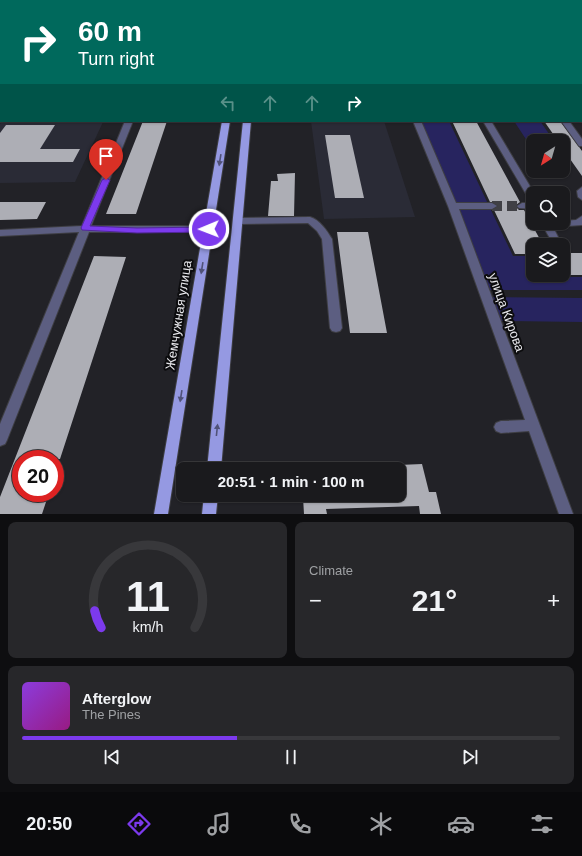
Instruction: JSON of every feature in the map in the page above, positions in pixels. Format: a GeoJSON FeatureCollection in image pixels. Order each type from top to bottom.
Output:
{"type":"FeatureCollection","features":[{"type":"Feature","properties":{"kind":"main road","name":"Жемчужная улица"},"geometry":{"type":"LineString","coordinates":[[161,514],[226,122]]}},
{"type":"Feature","properties":{"kind":"main road"},"geometry":{"type":"LineString","coordinates":[[215,462],[247,122]]}},
{"type":"Feature","properties":{"kind":"main road"},"geometry":{"type":"LineString","coordinates":[[209,514],[210,502]]}},
{"type":"Feature","properties":{"kind":"street"},"geometry":{"type":"LineString","coordinates":[[0,440],[129,122]]}},
{"type":"Feature","properties":{"kind":"street","name":"улица Кирова"},"geometry":{"type":"LineString","coordinates":[[417,122],[452,206],[566,514]]}},
{"type":"Feature","properties":{"kind":"street"},"geometry":{"type":"LineString","coordinates":[[488,122],[526,187]]}},
{"type":"Feature","properties":{"kind":"street"},"geometry":{"type":"LineString","coordinates":[[566,122],[582,144]]}},
{"type":"Feature","properties":{"kind":"street"},"geometry":{"type":"LineString","coordinates":[[582,190],[582,197]]}},
{"type":"Feature","properties":{"kind":"street"},"geometry":{"type":"LineString","coordinates":[[452,206],[492,206]]}},
{"type":"Feature","properties":{"kind":"street"},"geometry":{"type":"LineString","coordinates":[[570,223],[579,223],[582,219]]}},
{"type":"Feature","properties":{"kind":"street"},"geometry":{"type":"LineString","coordinates":[[238,221],[310,220],[320,229],[327,239],[336,328]]}},
{"type":"Feature","properties":{"kind":"street"},"geometry":{"type":"LineString","coordinates":[[0,233],[85,228],[137,230],[209,229]]}},
{"type":"Feature","properties":{"kind":"street"},"geometry":{"type":"LineString","coordinates":[[501,427],[533,425]]}},
{"type":"Feature","properties":{"kind":"shaded area"},"geometry":{"type":"Polygon","coordinates":[[[2,122],[103,122],[75,182],[0,183],[0,124],[2,122]]]}},
{"type":"Feature","properties":{"kind":"shaded area"},"geometry":{"type":"Polygon","coordinates":[[[311,122],[384,122],[415,217],[324,219],[311,122]]]}},
{"type":"Feature","properties":{"kind":"shaded area"},"geometry":{"type":"Polygon","coordinates":[[[421,122],[449,122],[488,204],[456,204],[421,122]]]}},
{"type":"Feature","properties":{"kind":"shaded area"},"geometry":{"type":"Polygon","coordinates":[[[515,122],[541,122],[549,134],[526,134],[526,139],[515,122]]]}},
{"type":"Feature","properties":{"kind":"shaded area"},"geometry":{"type":"Polygon","coordinates":[[[457,207],[490,208],[513,256],[526,256],[526,282],[570,282],[570,277],[582,277],[582,290],[488,290],[457,207]]]}},
{"type":"Feature","properties":{"kind":"shaded area"},"geometry":{"type":"Polygon","coordinates":[[[491,297],[582,298],[582,322],[500,321],[491,297]]]}},
{"type":"Feature","properties":{"kind":"building"},"geometry":{"type":"Polygon","coordinates":[[[143,122],[167,122],[136,214],[106,214],[143,122]]]}},
{"type":"Feature","properties":{"kind":"building"},"geometry":{"type":"Polygon","coordinates":[[[452,122],[477,122],[520,202],[516,205],[516,207],[519,210],[524,210],[526,214],[526,230],[535,230],[539,238],[526,238],[526,254],[515,254],[494,210],[498,205],[490,202],[452,122]]]}},
{"type":"Feature","properties":{"kind":"building"},"geometry":{"type":"Polygon","coordinates":[[[545,122],[561,122],[570,134],[553,134],[545,122]]]}},
{"type":"Feature","properties":{"kind":"building"},"geometry":{"type":"Polygon","coordinates":[[[6,125],[55,125],[40,149],[80,149],[73,162],[0,162],[0,133],[6,125]]]}},
{"type":"Feature","properties":{"kind":"building"},"geometry":{"type":"Polygon","coordinates":[[[325,135],[350,135],[364,198],[335,198],[325,135]]]}},
{"type":"Feature","properties":{"kind":"building"},"geometry":{"type":"Polygon","coordinates":[[[570,135],[582,151],[582,176],[570,159],[570,135]]]}},
{"type":"Feature","properties":{"kind":"building"},"geometry":{"type":"Polygon","coordinates":[[[295,173],[294,216],[268,216],[271,181],[278,181],[277,174],[295,173]]]}},
{"type":"Feature","properties":{"kind":"building"},"geometry":{"type":"Polygon","coordinates":[[[0,202],[46,202],[37,219],[0,220],[0,202]]]}},
{"type":"Feature","properties":{"kind":"building"},"geometry":{"type":"Polygon","coordinates":[[[337,232],[368,232],[387,333],[350,333],[337,232]]]}},
{"type":"Feature","properties":{"kind":"building"},"geometry":{"type":"Polygon","coordinates":[[[570,253],[582,253],[582,275],[570,275],[570,253]]]}},
{"type":"Feature","properties":{"kind":"building"},"geometry":{"type":"Polygon","coordinates":[[[94,256],[126,257],[63,450],[18,450],[94,256]]]}},
{"type":"Feature","properties":{"kind":"building"},"geometry":{"type":"Polygon","coordinates":[[[422,464],[429,492],[436,492],[441,514],[420,514],[419,506],[326,509],[327,514],[304,514],[303,502],[406,502],[406,465],[422,464]]]}},
{"type":"Feature","properties":{"kind":"building"},"geometry":{"type":"Polygon","coordinates":[[[12,466],[12,502],[46,502],[42,514],[0,514],[0,497],[12,466]]]}},
{"type":"Feature","properties":{"kind":"tunnel"},"geometry":{"type":"LineString","coordinates":[[492,206],[522,206]]}},
{"type":"Feature","properties":{"kind":"route"},"geometry":{"type":"LineString","coordinates":[[106,180],[85,228],[137,230],[209,229]]}}]}
